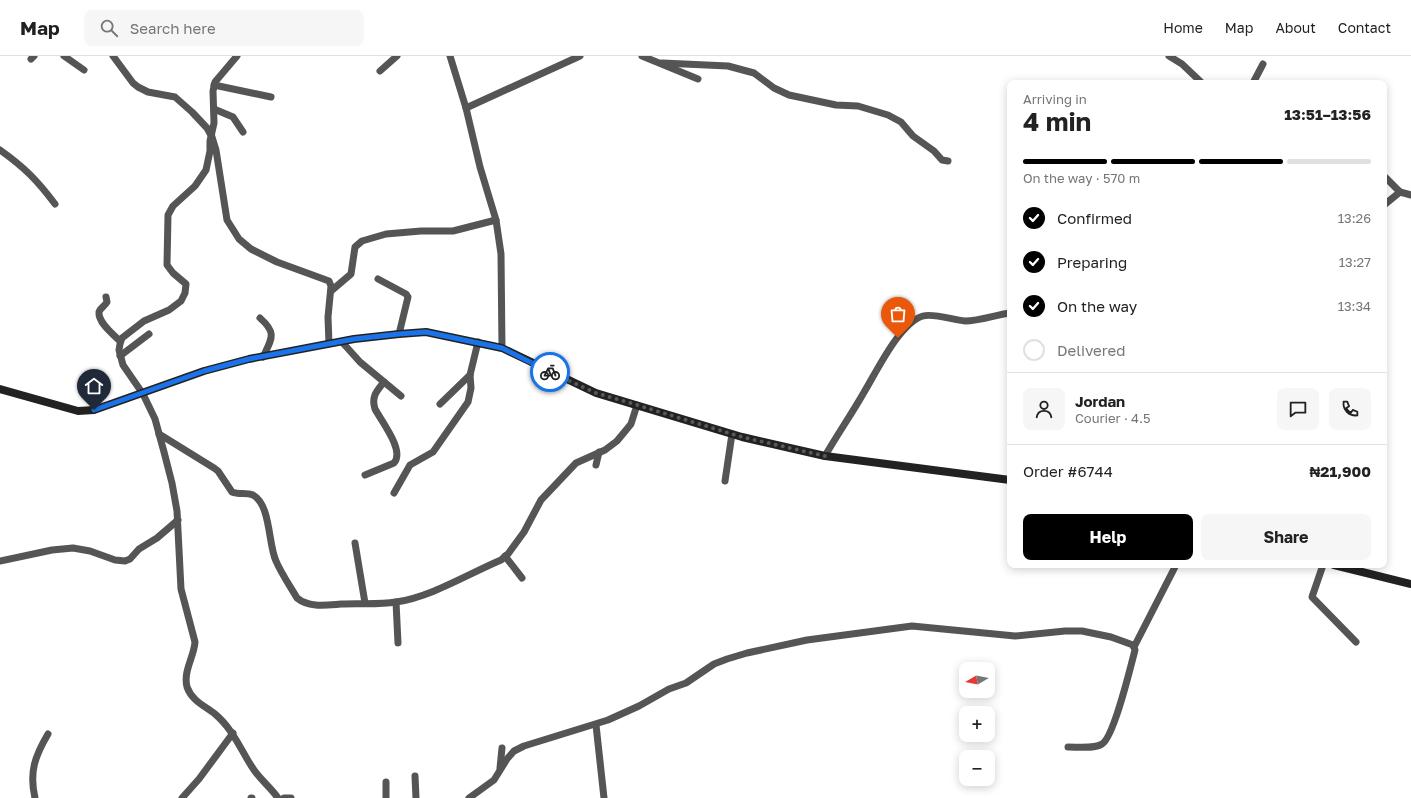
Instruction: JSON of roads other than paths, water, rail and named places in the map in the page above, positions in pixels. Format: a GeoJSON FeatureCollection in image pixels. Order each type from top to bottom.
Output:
{"type":"FeatureCollection","features":[{"type":"Feature","properties":{"kind":"street"},"geometry":{"type":"LineString","coordinates":[[64,56],[84,70]]}},
{"type":"Feature","properties":{"kind":"street"},"geometry":{"type":"LineString","coordinates":[[113,56],[138,87],[148,92],[175,96],[192,112],[212,137],[216,150],[228,220],[239,239],[251,249],[277,262],[329,281],[331,286],[328,317],[329,344]]}},
{"type":"Feature","properties":{"kind":"street"},"geometry":{"type":"LineString","coordinates":[[237,56],[214,85],[214,123],[210,141],[209,160],[204,174],[195,186],[173,206],[168,215],[167,265],[173,273],[186,284],[185,294],[175,306],[144,321],[122,338],[120,342],[120,356],[127,372],[143,394],[155,419],[172,483],[178,520],[181,589],[195,642],[187,671],[187,687],[193,698],[226,723],[254,771],[278,798]]}},
{"type":"Feature","properties":{"kind":"street"},"geometry":{"type":"LineString","coordinates":[[380,71],[397,56]]}},
{"type":"Feature","properties":{"kind":"street"},"geometry":{"type":"LineString","coordinates":[[450,56],[466,108],[480,167],[496,220],[502,254],[502,348]]}},
{"type":"Feature","properties":{"kind":"street"},"geometry":{"type":"LineString","coordinates":[[466,108],[580,56]]}},
{"type":"Feature","properties":{"kind":"street"},"geometry":{"type":"LineString","coordinates":[[642,56],[698,79]]}},
{"type":"Feature","properties":{"kind":"street"},"geometry":{"type":"LineString","coordinates":[[1169,56],[1182,64],[1199,80]]}},
{"type":"Feature","properties":{"kind":"street"},"geometry":{"type":"LineString","coordinates":[[662,64],[728,66],[754,73],[774,88],[790,95],[836,105],[858,106],[888,115],[901,122],[913,136],[934,151],[942,160],[948,161]]}},
{"type":"Feature","properties":{"kind":"street"},"geometry":{"type":"LineString","coordinates":[[1255,80],[1263,64]]}},
{"type":"Feature","properties":{"kind":"street"},"geometry":{"type":"LineString","coordinates":[[214,85],[272,98]]}},
{"type":"Feature","properties":{"kind":"street"},"geometry":{"type":"LineString","coordinates":[[214,108],[233,117],[243,132]]}},
{"type":"Feature","properties":{"kind":"street"},"geometry":{"type":"LineString","coordinates":[[0,150],[22,166],[39,183],[55,204]]}},
{"type":"Feature","properties":{"kind":"street"},"geometry":{"type":"LineString","coordinates":[[1387,179],[1400,192],[1411,195]]}},
{"type":"Feature","properties":{"kind":"street"},"geometry":{"type":"LineString","coordinates":[[1387,203],[1400,192]]}},
{"type":"Feature","properties":{"kind":"street"},"geometry":{"type":"LineString","coordinates":[[331,291],[352,274],[355,247],[362,241],[386,234],[421,231],[454,231],[496,220]]}},
{"type":"Feature","properties":{"kind":"street"},"geometry":{"type":"LineString","coordinates":[[378,279],[406,294],[408,297],[399,334]]}},
{"type":"Feature","properties":{"kind":"street"},"geometry":{"type":"LineString","coordinates":[[106,297],[107,302],[99,310],[99,314],[103,323],[120,342]]}},
{"type":"Feature","properties":{"kind":"street"},"geometry":{"type":"LineString","coordinates":[[825,456],[872,380],[880,364],[904,329],[911,323],[926,315],[967,321],[1007,314]]}},
{"type":"Feature","properties":{"kind":"street"},"geometry":{"type":"LineString","coordinates":[[260,318],[267,324],[272,333],[271,340],[263,357]]}},
{"type":"Feature","properties":{"kind":"street"},"geometry":{"type":"LineString","coordinates":[[0,389],[78,411],[94,410],[143,394],[204,371],[263,357],[342,342],[399,334],[426,332],[502,348],[596,393],[732,434],[825,456],[1007,480]]}},
{"type":"Feature","properties":{"kind":"street"},"geometry":{"type":"LineString","coordinates":[[120,356],[149,334]]}},
{"type":"Feature","properties":{"kind":"street"},"geometry":{"type":"LineString","coordinates":[[342,342],[360,362],[400,396]]}},
{"type":"Feature","properties":{"kind":"street"},"geometry":{"type":"LineString","coordinates":[[394,493],[410,465],[433,452],[463,411],[470,394],[470,375],[478,342]]}},
{"type":"Feature","properties":{"kind":"street"},"geometry":{"type":"LineString","coordinates":[[440,404],[470,375]]}},
{"type":"Feature","properties":{"kind":"street"},"geometry":{"type":"LineString","coordinates":[[365,475],[394,464],[398,459],[398,449],[373,403],[376,392],[384,382]]}},
{"type":"Feature","properties":{"kind":"street"},"geometry":{"type":"LineString","coordinates":[[159,434],[214,468],[232,492],[254,496],[264,512],[276,562],[297,598],[302,602],[307,604],[322,605],[396,602],[430,592],[505,556],[524,532],[541,500],[576,463],[617,441],[631,424],[637,405]]}},
{"type":"Feature","properties":{"kind":"street"},"geometry":{"type":"LineString","coordinates":[[725,481],[732,434]]}},
{"type":"Feature","properties":{"kind":"street"},"geometry":{"type":"LineString","coordinates":[[596,465],[599,452]]}},
{"type":"Feature","properties":{"kind":"street"},"geometry":{"type":"LineString","coordinates":[[0,561],[52,550],[73,548],[90,551],[115,560],[125,561],[130,559],[139,549],[157,538],[178,520]]}},
{"type":"Feature","properties":{"kind":"street"},"geometry":{"type":"LineString","coordinates":[[355,543],[365,603]]}},
{"type":"Feature","properties":{"kind":"street"},"geometry":{"type":"LineString","coordinates":[[505,556],[522,578]]}},
{"type":"Feature","properties":{"kind":"street"},"geometry":{"type":"LineString","coordinates":[[1068,746],[1087,747],[1102,744],[1109,736],[1126,684],[1134,647],[1174,568]]}},
{"type":"Feature","properties":{"kind":"street"},"geometry":{"type":"LineString","coordinates":[[1322,568],[1312,597],[1356,642]]}},
{"type":"Feature","properties":{"kind":"street"},"geometry":{"type":"LineString","coordinates":[[1346,568],[1411,584]]}},
{"type":"Feature","properties":{"kind":"street"},"geometry":{"type":"LineString","coordinates":[[396,602],[398,643]]}},
{"type":"Feature","properties":{"kind":"street"},"geometry":{"type":"LineString","coordinates":[[469,798],[489,784],[507,759],[514,752],[524,746],[596,725],[625,713],[669,689],[686,683],[714,664],[740,655],[807,640],[903,626],[940,628],[1015,636],[1065,631],[1082,631],[1111,637],[1130,643],[1134,647]]}},
{"type":"Feature","properties":{"kind":"street"},"geometry":{"type":"LineString","coordinates":[[596,725],[604,798]]}},
{"type":"Feature","properties":{"kind":"street"},"geometry":{"type":"LineString","coordinates":[[182,798],[199,779],[233,733]]}},
{"type":"Feature","properties":{"kind":"street"},"geometry":{"type":"LineString","coordinates":[[35,798],[33,784],[34,760],[48,734]]}},
{"type":"Feature","properties":{"kind":"street"},"geometry":{"type":"LineString","coordinates":[[500,770],[502,748]]}},
{"type":"Feature","properties":{"kind":"street"},"geometry":{"type":"LineString","coordinates":[[414,776],[416,798]]}},
{"type":"Feature","properties":{"kind":"street"},"geometry":{"type":"LineString","coordinates":[[386,782],[386,798]]}},
{"type":"Feature","properties":{"kind":"street"},"geometry":{"type":"LineString","coordinates":[[284,798],[291,798]]}}]}
